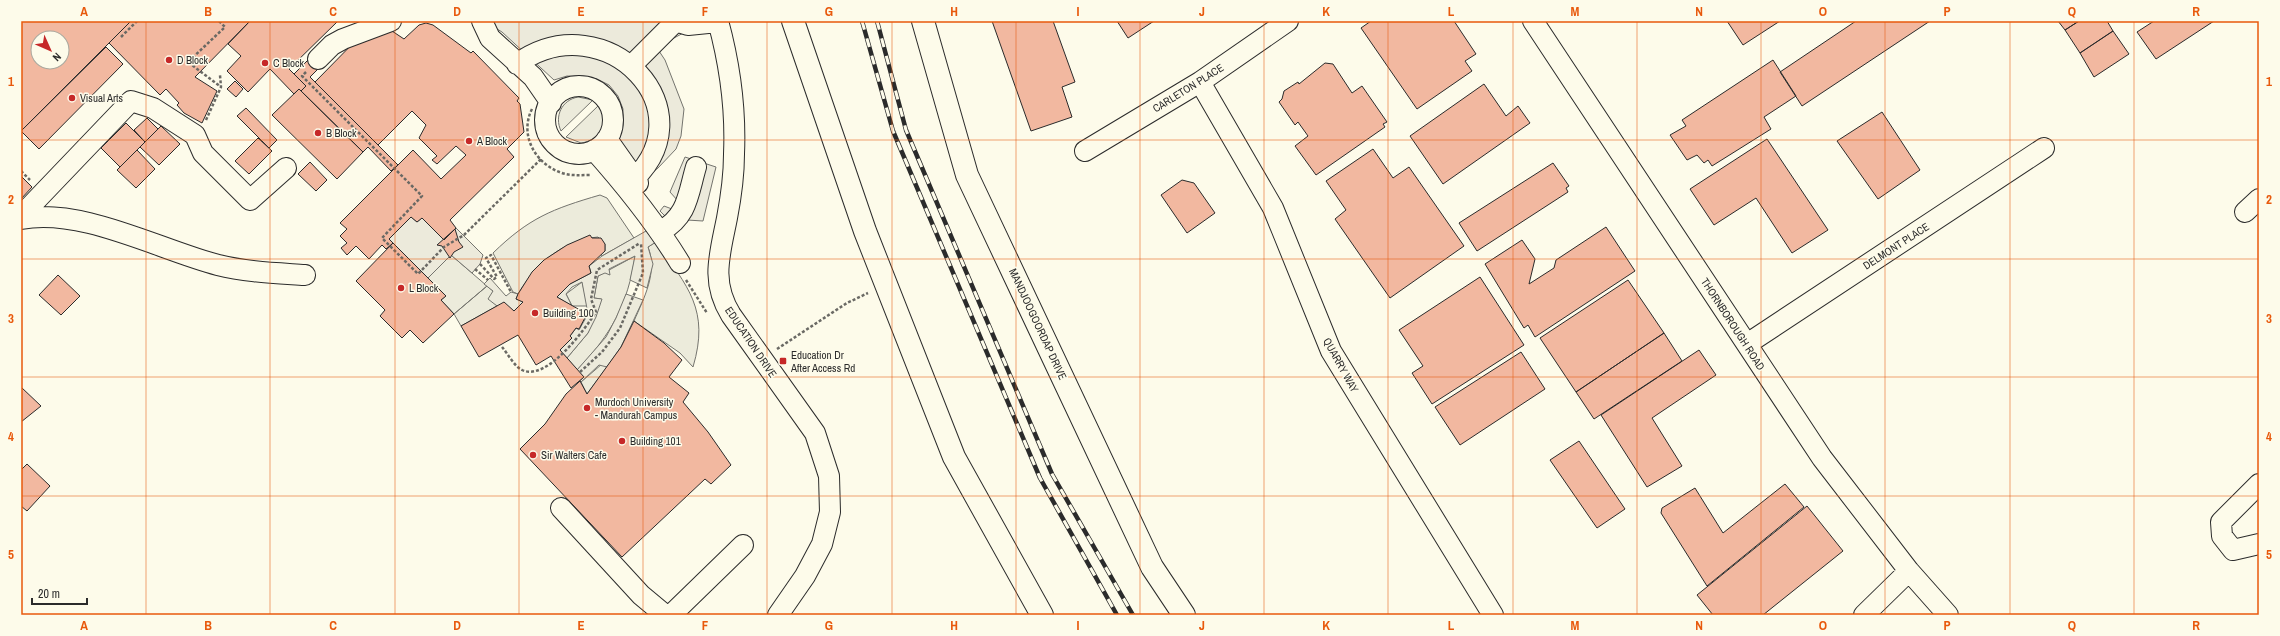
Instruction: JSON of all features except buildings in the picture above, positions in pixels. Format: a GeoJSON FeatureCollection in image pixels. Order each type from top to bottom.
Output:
{"type":"FeatureCollection","features":[{"type":"Feature","properties":{"kind":"highway"},"geometry":{"type":"LineString","coordinates":[[793,21],[834,147],[954,457],[1042,615]]}},
{"type":"Feature","properties":{"kind":"highway","name":"MANDJOOGOORDAP DRIVE"},"geometry":{"type":"LineString","coordinates":[[923,21],[968,175],[1152,567],[1184,615]]}},
{"type":"Feature","properties":{"kind":"street"},"geometry":{"type":"LineString","coordinates":[[318,59],[332,45],[342,39],[391,21]]}},
{"type":"Feature","properties":{"kind":"street"},"geometry":{"type":"LineString","coordinates":[[483,21],[490,38],[565,89]]}},
{"type":"Feature","properties":{"kind":"street"},"geometry":{"type":"LineString","coordinates":[[636,61],[676,21],[688,25],[718,22]]}},
{"type":"Feature","properties":{"kind":"street","name":"CARLETON PLACE"},"geometry":{"type":"LineString","coordinates":[[1085,151],[1200,82],[1288,21]]}},
{"type":"Feature","properties":{"kind":"street","name":"THORNBOROUGH ROAD"},"geometry":{"type":"LineString","coordinates":[[1533,21],[1822,458],[1909,571],[1948,615]]}},
{"type":"Feature","properties":{"kind":"street","name":"EDUCATION DRIVE"},"geometry":{"type":"LineString","coordinates":[[718,22],[733,94],[735,118],[732,185],[718,260],[720,289],[724,303],[742,333],[815,433],[830,476],[830,512],[822,544],[806,576],[778,615]]}},
{"type":"Feature","properties":{"kind":"street"},"geometry":{"type":"LineString","coordinates":[[522,59],[550,42],[576,37],[602,40],[614,45],[636,61],[646,74],[654,89],[658,105],[659,121],[657,138],[651,154],[631,182]]}},
{"type":"Feature","properties":{"kind":"street"},"geometry":{"type":"LineString","coordinates":[[522,59],[541,86],[542,105],[546,112],[545,122],[550,137],[563,150],[576,154],[585,154],[601,144],[613,124],[613,114],[606,98],[593,88],[584,86],[565,89],[542,105]]}},
{"type":"Feature","properties":{"kind":"street","name":"QUARRY WAY"},"geometry":{"type":"LineString","coordinates":[[1200,82],[1273,208],[1331,351],[1493,615]]}},
{"type":"Feature","properties":{"kind":"street"},"geometry":{"type":"LineString","coordinates":[[21,216],[131,101],[153,108],[195,135],[203,153],[250,200],[286,168]]}},
{"type":"Feature","properties":{"kind":"street"},"geometry":{"type":"LineString","coordinates":[[601,144],[631,182],[682,270]]}},
{"type":"Feature","properties":{"kind":"street","name":"DELMONT PLACE"},"geometry":{"type":"LineString","coordinates":[[1747,344],[2044,148]]}},
{"type":"Feature","properties":{"kind":"street"},"geometry":{"type":"LineString","coordinates":[[659,232],[683,212],[696,167]]}},
{"type":"Feature","properties":{"kind":"street"},"geometry":{"type":"LineString","coordinates":[[21,219],[51,217],[136,236],[218,265],[305,275]]}},
{"type":"Feature","properties":{"kind":"street"},"geometry":{"type":"LineString","coordinates":[[2259,484],[2221,522],[2222,536],[2233,550],[2259,544]]}},
{"type":"Feature","properties":{"kind":"street"},"geometry":{"type":"LineString","coordinates":[[561,508],[641,596],[664,615]]}},
{"type":"Feature","properties":{"kind":"street"},"geometry":{"type":"LineString","coordinates":[[671,615],[743,545]]}},
{"type":"Feature","properties":{"kind":"street"},"geometry":{"type":"LineString","coordinates":[[1864,615],[1909,571]]}},
{"type":"Feature","properties":{"kind":"path"},"geometry":{"type":"LineString","coordinates":[[121,36],[137,21]]}},
{"type":"Feature","properties":{"kind":"path"},"geometry":{"type":"LineString","coordinates":[[219,21],[225,27],[188,62],[221,87]]}},
{"type":"Feature","properties":{"kind":"path"},"geometry":{"type":"LineString","coordinates":[[318,59],[302,76],[422,196],[382,238],[418,274],[444,247],[464,236],[541,159]]}},
{"type":"Feature","properties":{"kind":"path"},"geometry":{"type":"LineString","coordinates":[[195,135],[210,116],[221,87],[220,75]]}},
{"type":"Feature","properties":{"kind":"path"},"geometry":{"type":"LineString","coordinates":[[542,105],[527,119],[526,128],[528,140],[541,159],[562,173],[573,176],[596,176]]}},
{"type":"Feature","properties":{"kind":"path"},"geometry":{"type":"LineString","coordinates":[[502,347],[516,366],[528,372],[538,371],[557,357],[581,334],[596,312],[592,299],[597,270],[659,232]]}},
{"type":"Feature","properties":{"kind":"path"},"geometry":{"type":"LineString","coordinates":[[580,372],[602,352],[620,328],[643,273],[640,243]]}},
{"type":"Feature","properties":{"kind":"path"},"geometry":{"type":"LineString","coordinates":[[480,264],[494,279],[497,277],[486,258],[491,255],[511,292]]}},
{"type":"Feature","properties":{"kind":"path"},"geometry":{"type":"LineString","coordinates":[[475,269],[488,280]]}},
{"type":"Feature","properties":{"kind":"path"},"geometry":{"type":"LineString","coordinates":[[682,270],[710,319]]}},
{"type":"Feature","properties":{"kind":"path"},"geometry":{"type":"LineString","coordinates":[[774,350],[847,303],[886,283]]}},
{"type":"Feature","properties":{"kind":"shaded area"},"geometry":{"type":"Polygon","coordinates":[[[484,21],[689,21],[687,31],[674,38],[659,51],[665,60],[684,109],[681,136],[676,149],[648,176],[618,144],[622,129],[623,109],[618,96],[609,85],[597,79],[587,77],[567,76],[554,80],[502,32],[484,21]]]}},
{"type":"Feature","properties":{"kind":"shaded area"},"geometry":{"type":"Polygon","coordinates":[[[578,97],[593,100],[561,131],[558,120],[561,110],[568,101],[578,97]]]}},
{"type":"Feature","properties":{"kind":"shaded area"},"geometry":{"type":"Polygon","coordinates":[[[599,105],[604,117],[603,124],[598,134],[581,143],[566,137],[599,105]]]}},
{"type":"Feature","properties":{"kind":"shaded area"},"geometry":{"type":"Polygon","coordinates":[[[685,157],[716,167],[703,221],[687,220],[676,227],[660,211],[664,206],[672,209],[678,201],[670,192],[685,157]]]}},
{"type":"Feature","properties":{"kind":"shaded area"},"geometry":{"type":"Polygon","coordinates":[[[600,195],[607,198],[634,238],[602,256],[601,254],[605,251],[605,244],[598,237],[573,243],[561,249],[541,264],[518,294],[513,292],[493,253],[518,231],[542,216],[568,205],[600,195]]]}},
{"type":"Feature","properties":{"kind":"shaded area"},"geometry":{"type":"Polygon","coordinates":[[[411,217],[417,222],[422,218],[444,239],[456,228],[483,255],[480,264],[472,273],[451,255],[428,278],[389,239],[411,217]]]}},
{"type":"Feature","properties":{"kind":"shaded area"},"geometry":{"type":"Polygon","coordinates":[[[646,231],[656,242],[648,247],[653,264],[647,288],[630,280],[635,256],[609,269],[610,275],[605,273],[598,276],[594,298],[602,299],[596,317],[588,333],[567,358],[560,350],[576,328],[579,330],[588,314],[582,282],[572,287],[566,294],[572,306],[557,297],[570,284],[591,273],[589,266],[602,256],[646,231]]]}},
{"type":"Feature","properties":{"kind":"shaded area"},"geometry":{"type":"Polygon","coordinates":[[[656,242],[678,272],[693,300],[699,330],[698,347],[693,367],[680,353],[634,321],[651,275],[651,256],[648,247],[656,242]]]}},
{"type":"Feature","properties":{"kind":"shaded area"},"geometry":{"type":"Polygon","coordinates":[[[451,255],[487,286],[454,314],[441,300],[446,296],[428,278],[451,255]]]}},
{"type":"Feature","properties":{"kind":"shaded area"},"geometry":{"type":"Polygon","coordinates":[[[635,256],[628,289],[616,318],[599,344],[577,370],[567,358],[588,333],[601,299],[594,298],[598,276],[635,256]]]}},
{"type":"Feature","properties":{"kind":"shaded area"},"geometry":{"type":"Polygon","coordinates":[[[490,278],[506,296],[511,292],[518,294],[516,299],[523,302],[514,311],[497,306],[488,299],[493,291],[484,284],[490,278]]]}},
{"type":"Feature","properties":{"kind":"shaded area"},"geometry":{"type":"Polygon","coordinates":[[[582,282],[588,306],[572,306],[566,294],[582,282]]]}},
{"type":"Feature","properties":{"kind":"shaded area"},"geometry":{"type":"Polygon","coordinates":[[[487,286],[493,291],[493,302],[497,306],[461,326],[454,314],[487,286]]]}},
{"type":"Feature","properties":{"kind":"shaded area"},"geometry":{"type":"Polygon","coordinates":[[[626,294],[643,300],[621,347],[607,367],[599,365],[581,382],[580,381],[584,377],[577,370],[606,337],[626,294]]]}},
{"type":"Feature","properties":{"kind":"shaded area"},"geometry":{"type":"Polygon","coordinates":[[[602,364],[607,367],[587,394],[581,382],[602,364]]]}},
{"type":"Feature","properties":{"kind":"railway"},"geometry":{"type":"LineString","coordinates":[[862,21],[893,131],[1040,478],[1117,615]]}},
{"type":"Feature","properties":{"kind":"railway"},"geometry":{"type":"LineString","coordinates":[[877,21],[906,130],[1052,474],[1133,615]]}},
{"type":"Feature","properties":{"kind":"place","name":"D Block"},"geometry":{"type":"Point","coordinates":[169,60]}},
{"type":"Feature","properties":{"kind":"place","name":"C Block"},"geometry":{"type":"Point","coordinates":[265,63]}},
{"type":"Feature","properties":{"kind":"place","name":"Visual Arts"},"geometry":{"type":"Point","coordinates":[72,98]}},
{"type":"Feature","properties":{"kind":"place","name":"B Block"},"geometry":{"type":"Point","coordinates":[318,133]}},
{"type":"Feature","properties":{"kind":"place","name":"A Block"},"geometry":{"type":"Point","coordinates":[469,141]}},
{"type":"Feature","properties":{"kind":"place","name":"L Block"},"geometry":{"type":"Point","coordinates":[401,288]}},
{"type":"Feature","properties":{"kind":"place","name":"Building 100"},"geometry":{"type":"Point","coordinates":[535,313]}},
{"type":"Feature","properties":{"kind":"place","name":"Education Dr After Access Rd"},"geometry":{"type":"Point","coordinates":[783,361]}},
{"type":"Feature","properties":{"kind":"place","name":"Murdoch University - Mandurah Campus"},"geometry":{"type":"Point","coordinates":[587,408]}},
{"type":"Feature","properties":{"kind":"place","name":"Building 101"},"geometry":{"type":"Point","coordinates":[622,441]}},
{"type":"Feature","properties":{"kind":"place","name":"Sir Walters Cafe"},"geometry":{"type":"Point","coordinates":[533,455]}}]}
